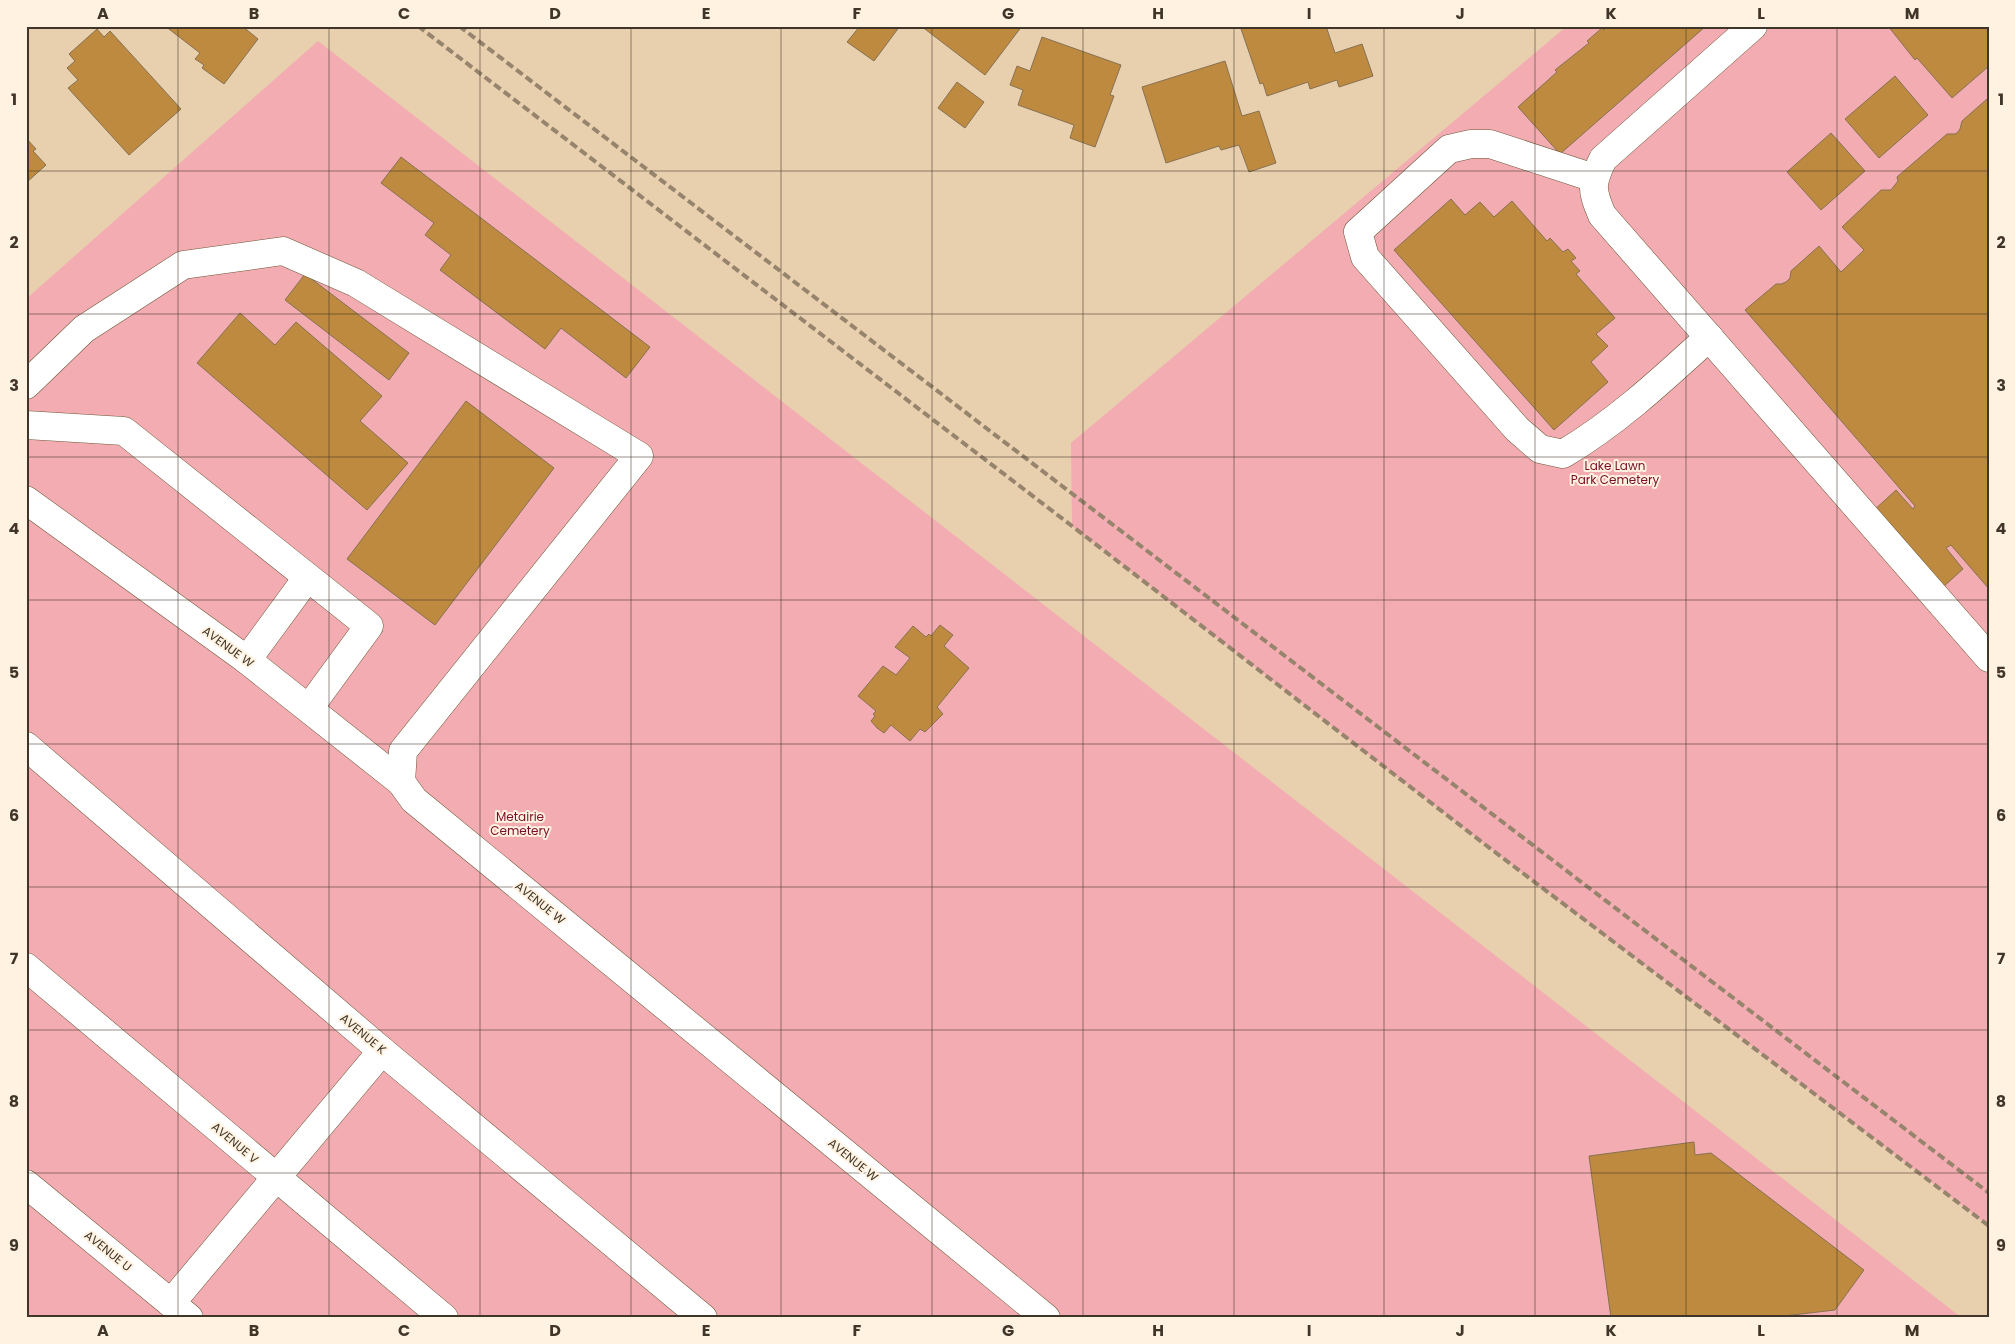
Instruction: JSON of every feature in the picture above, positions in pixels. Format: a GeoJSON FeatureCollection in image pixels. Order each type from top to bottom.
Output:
{"type":"FeatureCollection","features":[{"type":"Feature","properties":{"kind":"lane"},"geometry":{"type":"LineString","coordinates":[[1753,26],[1603,159],[1594,178],[1594,196],[1602,215],[1989,658]]}},
{"type":"Feature","properties":{"kind":"lane"},"geometry":{"type":"LineString","coordinates":[[1594,178],[1490,144],[1471,144],[1450,149],[1358,232],[1365,257],[1517,429],[1540,449],[1563,454],[1582,443],[1646,394],[1709,337]]}},
{"type":"Feature","properties":{"kind":"lane"},"geometry":{"type":"LineString","coordinates":[[26,385],[84,329],[183,264],[283,250],[356,283],[639,456],[404,751],[401,782]]}},
{"type":"Feature","properties":{"kind":"lane"},"geometry":{"type":"LineString","coordinates":[[26,425],[124,432],[369,626],[308,708]]}},
{"type":"Feature","properties":{"kind":"lane","name":"AVENUE W"},"geometry":{"type":"LineString","coordinates":[[26,500],[247,660],[401,782],[414,800],[1046,1318]]}},
{"type":"Feature","properties":{"kind":"lane"},"geometry":{"type":"LineString","coordinates":[[247,660],[307,578]]}},
{"type":"Feature","properties":{"kind":"lane","name":"AVENUE K"},"geometry":{"type":"LineString","coordinates":[[26,746],[382,1051],[704,1318]]}},
{"type":"Feature","properties":{"kind":"lane","name":"AVENUE V"},"geometry":{"type":"LineString","coordinates":[[26,967],[444,1318]]}},
{"type":"Feature","properties":{"kind":"lane"},"geometry":{"type":"LineString","coordinates":[[180,1310],[276,1178],[382,1051]]}},
{"type":"Feature","properties":{"kind":"lane","name":"AVENUE U"},"geometry":{"type":"LineString","coordinates":[[26,1184],[180,1310]]}},
{"type":"Feature","properties":{"kind":"green space","name":"Lake Lawn Park Cemetery"},"geometry":{"type":"Polygon","coordinates":[[[1567,26],[1989,26],[1989,1226],[1487,846],[1072,526],[1071,443],[1567,26]]]}},
{"type":"Feature","properties":{"kind":"green space","name":"Metairie Cemetery"},"geometry":{"type":"Polygon","coordinates":[[[318,41],[1962,1318],[26,1318],[26,299],[318,41]]]}},
{"type":"Feature","properties":{"kind":"building"},"geometry":{"type":"Polygon","coordinates":[[[165,26],[242,26],[258,39],[224,84],[202,68],[204,65],[195,59],[200,53],[165,26]]]}},
{"type":"Feature","properties":{"kind":"building"},"geometry":{"type":"Polygon","coordinates":[[[860,26],[900,26],[874,61],[847,42],[860,26]]]}},
{"type":"Feature","properties":{"kind":"building"},"geometry":{"type":"Polygon","coordinates":[[[921,26],[1022,26],[985,75],[921,26]]]}},
{"type":"Feature","properties":{"kind":"building"},"geometry":{"type":"Polygon","coordinates":[[[1240,26],[1326,26],[1335,53],[1362,44],[1373,76],[1339,87],[1337,80],[1310,89],[1308,82],[1267,96],[1263,83],[1260,84],[1240,26]]]}},
{"type":"Feature","properties":{"kind":"building"},"geometry":{"type":"Polygon","coordinates":[[[1608,26],[1706,26],[1560,154],[1518,107],[1557,72],[1555,70],[1589,43],[1587,41],[1602,28],[1604,30],[1608,26]]]}},
{"type":"Feature","properties":{"kind":"building"},"geometry":{"type":"Polygon","coordinates":[[[1888,26],[1989,26],[1989,66],[1952,98],[1917,58],[1915,60],[1888,26]]]}},
{"type":"Feature","properties":{"kind":"building"},"geometry":{"type":"Polygon","coordinates":[[[97,29],[104,37],[110,31],[181,109],[129,155],[68,88],[78,80],[67,68],[75,61],[69,54],[97,29]]]}},
{"type":"Feature","properties":{"kind":"building"},"geometry":{"type":"Polygon","coordinates":[[[1042,37],[1121,65],[1110,95],[1114,96],[1095,147],[1070,138],[1074,125],[1018,105],[1023,90],[1010,85],[1017,66],[1030,71],[1042,37]]]}},
{"type":"Feature","properties":{"kind":"building"},"geometry":{"type":"Polygon","coordinates":[[[1225,61],[1242,116],[1259,111],[1276,163],[1249,172],[1239,145],[1221,150],[1219,146],[1166,163],[1142,87],[1225,61]]]}},
{"type":"Feature","properties":{"kind":"building"},"geometry":{"type":"Polygon","coordinates":[[[1895,76],[1928,115],[1879,158],[1845,119],[1895,76]]]}},
{"type":"Feature","properties":{"kind":"building"},"geometry":{"type":"Polygon","coordinates":[[[957,82],[984,102],[965,128],[938,108],[957,82]]]}},
{"type":"Feature","properties":{"kind":"building"},"geometry":{"type":"Polygon","coordinates":[[[1987,99],[1989,102],[1989,589],[1951,545],[1946,548],[1963,569],[1942,588],[1873,511],[1896,490],[1913,509],[1915,506],[1745,310],[1776,284],[1786,282],[1790,278],[1791,271],[1819,246],[1841,272],[1864,250],[1842,227],[1881,190],[1891,190],[1898,181],[1897,177],[1947,134],[1958,132],[1962,121],[1987,99]]]}},
{"type":"Feature","properties":{"kind":"building"},"geometry":{"type":"Polygon","coordinates":[[[1831,133],[1865,171],[1821,210],[1787,172],[1831,133]]]}},
{"type":"Feature","properties":{"kind":"building"},"geometry":{"type":"Polygon","coordinates":[[[26,138],[36,149],[33,151],[46,165],[26,183],[26,138]]]}},
{"type":"Feature","properties":{"kind":"building"},"geometry":{"type":"Polygon","coordinates":[[[401,157],[650,347],[626,378],[561,328],[545,349],[440,270],[451,255],[425,235],[434,223],[381,183],[401,157]]]}},
{"type":"Feature","properties":{"kind":"building"},"geometry":{"type":"Polygon","coordinates":[[[1451,199],[1465,215],[1480,202],[1494,217],[1512,201],[1547,241],[1550,238],[1563,252],[1568,249],[1576,258],[1571,261],[1580,271],[1576,274],[1615,318],[1596,334],[1608,346],[1591,362],[1608,382],[1554,430],[1394,250],[1451,199]]]}},
{"type":"Feature","properties":{"kind":"building"},"geometry":{"type":"Polygon","coordinates":[[[305,274],[409,353],[389,380],[285,300],[305,274]]]}},
{"type":"Feature","properties":{"kind":"building"},"geometry":{"type":"Polygon","coordinates":[[[240,313],[275,345],[296,322],[382,396],[360,421],[408,463],[367,510],[197,363],[240,313]]]}},
{"type":"Feature","properties":{"kind":"building"},"geometry":{"type":"Polygon","coordinates":[[[466,401],[554,468],[435,625],[347,559],[466,401]]]}},
{"type":"Feature","properties":{"kind":"building"},"geometry":{"type":"Polygon","coordinates":[[[940,625],[953,635],[944,646],[969,668],[937,707],[943,714],[925,732],[920,729],[910,741],[891,725],[884,733],[871,721],[876,711],[858,696],[883,666],[896,675],[910,658],[895,647],[913,626],[926,637],[929,634],[931,636],[940,625]]]}},
{"type":"Feature","properties":{"kind":"building"},"geometry":{"type":"Polygon","coordinates":[[[1694,1142],[1695,1155],[1711,1153],[1864,1270],[1835,1310],[1767,1318],[1611,1318],[1589,1156],[1694,1142]]]}},
{"type":"Feature","properties":{"kind":"railway"},"geometry":{"type":"LineString","coordinates":[[418,26],[1487,846],[1989,1226]]}},
{"type":"Feature","properties":{"kind":"railway"},"geometry":{"type":"LineString","coordinates":[[459,26],[1989,1193]]}}]}
